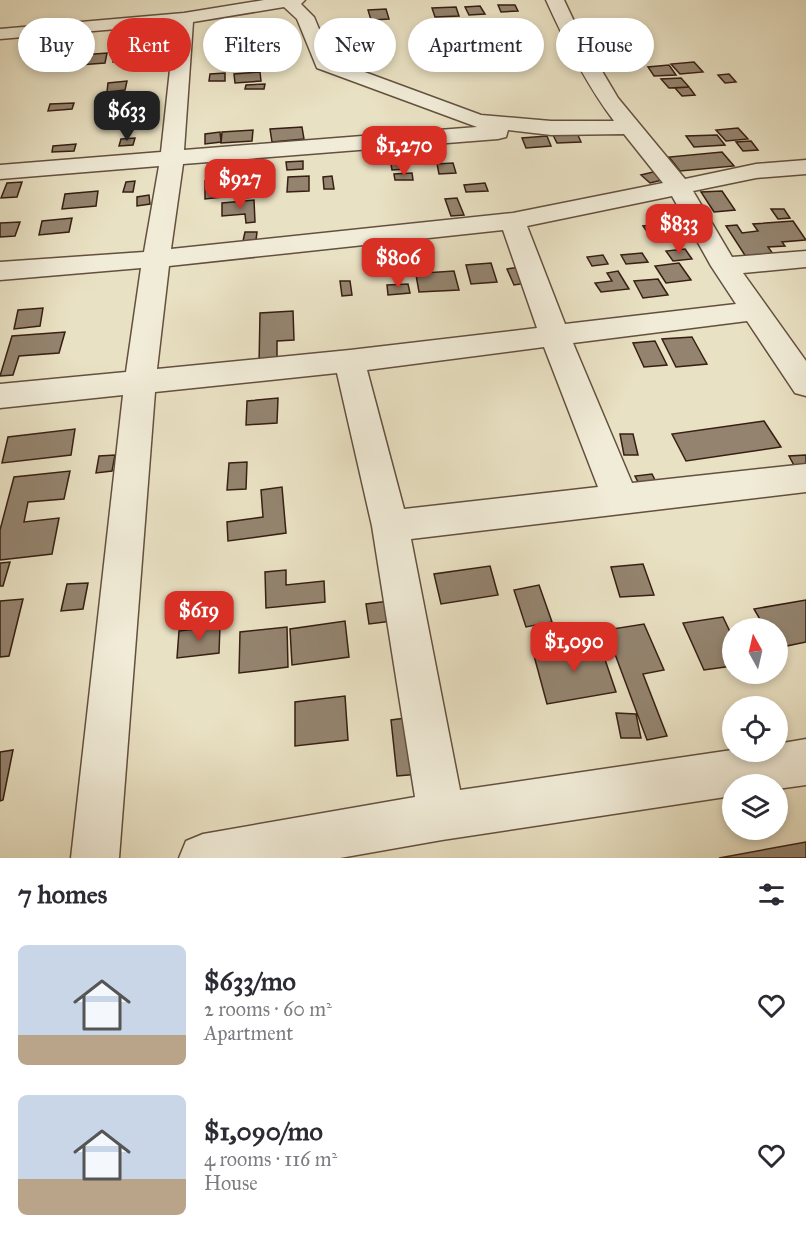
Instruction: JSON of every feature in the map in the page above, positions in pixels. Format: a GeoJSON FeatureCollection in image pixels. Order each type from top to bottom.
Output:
{"type":"FeatureCollection","features":[{"type":"Feature","properties":{"kind":"street"},"geometry":{"type":"LineString","coordinates":[[555,0],[571,34],[609,100],[679,187],[724,266],[753,311],[801,369]]}},
{"type":"Feature","properties":{"kind":"street"},"geometry":{"type":"LineString","coordinates":[[184,18],[290,1],[305,17],[324,64],[478,121],[551,128]]}},
{"type":"Feature","properties":{"kind":"street"},"geometry":{"type":"LineString","coordinates":[[0,34],[107,25]]}},
{"type":"Feature","properties":{"kind":"street"},"geometry":{"type":"LineString","coordinates":[[95,858],[140,383],[172,158],[179,72]]}},
{"type":"Feature","properties":{"kind":"street"},"geometry":{"type":"LineString","coordinates":[[0,172],[551,128],[630,127]]}},
{"type":"Feature","properties":{"kind":"street"},"geometry":{"type":"LineString","coordinates":[[0,271],[156,259],[513,220],[756,171],[806,166]]}},
{"type":"Feature","properties":{"kind":"street"},"geometry":{"type":"LineString","coordinates":[[513,220],[555,334],[621,500]]}},
{"type":"Feature","properties":{"kind":"street"},"geometry":{"type":"LineString","coordinates":[[724,266],[806,259]]}},
{"type":"Feature","properties":{"kind":"street"},"geometry":{"type":"LineString","coordinates":[[0,396],[350,361],[753,311]]}},
{"type":"Feature","properties":{"kind":"street"},"geometry":{"type":"LineString","coordinates":[[350,361],[390,526],[442,816]]}},
{"type":"Feature","properties":{"kind":"street"},"geometry":{"type":"LineString","coordinates":[[390,526],[806,478]]}},
{"type":"Feature","properties":{"kind":"street"},"geometry":{"type":"LineString","coordinates":[[203,858],[442,816],[806,762]]}},
{"type":"Feature","properties":{"kind":"building"},"geometry":{"type":"Polygon","coordinates":[[[498,5],[515,5],[518,11],[501,12],[498,5]]]}},
{"type":"Feature","properties":{"kind":"building"},"geometry":{"type":"Polygon","coordinates":[[[480,6],[485,14],[469,15],[465,7],[480,6]]]}},
{"type":"Feature","properties":{"kind":"building"},"geometry":{"type":"Polygon","coordinates":[[[456,7],[459,16],[435,17],[432,8],[456,7]]]}},
{"type":"Feature","properties":{"kind":"building"},"geometry":{"type":"Polygon","coordinates":[[[386,9],[389,18],[370,18],[368,10],[386,9]]]}},
{"type":"Feature","properties":{"kind":"building"},"geometry":{"type":"Polygon","coordinates":[[[107,53],[105,63],[95,64],[95,54],[107,53]]]}},
{"type":"Feature","properties":{"kind":"building"},"geometry":{"type":"Polygon","coordinates":[[[694,62],[703,72],[680,74],[671,64],[694,62]]]}},
{"type":"Feature","properties":{"kind":"building"},"geometry":{"type":"Polygon","coordinates":[[[669,65],[676,75],[654,76],[651,72],[654,72],[654,66],[669,65]]]}},
{"type":"Feature","properties":{"kind":"building"},"geometry":{"type":"Polygon","coordinates":[[[260,72],[261,81],[235,83],[234,74],[260,72]]]}},
{"type":"Feature","properties":{"kind":"building"},"geometry":{"type":"Polygon","coordinates":[[[225,73],[225,81],[209,81],[210,74],[225,73]]]}},
{"type":"Feature","properties":{"kind":"building"},"geometry":{"type":"Polygon","coordinates":[[[729,74],[736,82],[725,83],[718,75],[729,74]]]}},
{"type":"Feature","properties":{"kind":"building"},"geometry":{"type":"Polygon","coordinates":[[[681,78],[689,87],[669,88],[661,79],[681,78]]]}},
{"type":"Feature","properties":{"kind":"building"},"geometry":{"type":"Polygon","coordinates":[[[127,81],[125,90],[107,92],[108,83],[127,81]]]}},
{"type":"Feature","properties":{"kind":"building"},"geometry":{"type":"Polygon","coordinates":[[[265,84],[264,89],[245,89],[246,85],[265,84]]]}},
{"type":"Feature","properties":{"kind":"building"},"geometry":{"type":"Polygon","coordinates":[[[689,87],[695,95],[682,96],[675,88],[689,87]]]}},
{"type":"Feature","properties":{"kind":"building"},"geometry":{"type":"Polygon","coordinates":[[[74,103],[72,109],[48,111],[50,104],[74,103]]]}},
{"type":"Feature","properties":{"kind":"building"},"geometry":{"type":"Polygon","coordinates":[[[302,127],[304,139],[272,142],[270,129],[302,127]]]}},
{"type":"Feature","properties":{"kind":"building"},"geometry":{"type":"Polygon","coordinates":[[[738,128],[748,139],[726,141],[716,130],[738,128]]]}},
{"type":"Feature","properties":{"kind":"building"},"geometry":{"type":"Polygon","coordinates":[[[253,130],[252,141],[221,143],[222,132],[253,130]]]}},
{"type":"Feature","properties":{"kind":"building"},"geometry":{"type":"Polygon","coordinates":[[[220,132],[221,142],[205,144],[205,134],[220,132]]]}},
{"type":"Feature","properties":{"kind":"building"},"geometry":{"type":"Polygon","coordinates":[[[577,133],[581,142],[557,143],[553,135],[577,133]]]}},
{"type":"Feature","properties":{"kind":"building"},"geometry":{"type":"Polygon","coordinates":[[[717,135],[725,145],[694,147],[686,136],[717,135]]]}},
{"type":"Feature","properties":{"kind":"building"},"geometry":{"type":"Polygon","coordinates":[[[547,136],[551,146],[526,148],[522,138],[547,136]]]}},
{"type":"Feature","properties":{"kind":"building"},"geometry":{"type":"Polygon","coordinates":[[[135,138],[133,145],[119,146],[121,139],[135,138]]]}},
{"type":"Feature","properties":{"kind":"building"},"geometry":{"type":"Polygon","coordinates":[[[751,141],[758,150],[743,151],[736,142],[751,141]]]}},
{"type":"Feature","properties":{"kind":"building"},"geometry":{"type":"Polygon","coordinates":[[[76,144],[74,151],[52,152],[53,146],[76,144]]]}},
{"type":"Feature","properties":{"kind":"building"},"geometry":{"type":"Polygon","coordinates":[[[402,152],[406,169],[392,170],[389,153],[402,152]]]}},
{"type":"Feature","properties":{"kind":"building"},"geometry":{"type":"Polygon","coordinates":[[[722,152],[734,166],[680,171],[669,157],[722,152]]]}},
{"type":"Feature","properties":{"kind":"building"},"geometry":{"type":"Polygon","coordinates":[[[303,161],[303,169],[287,170],[286,162],[303,161]]]}},
{"type":"Feature","properties":{"kind":"building"},"geometry":{"type":"Polygon","coordinates":[[[453,163],[456,173],[439,174],[437,164],[453,163]]]}},
{"type":"Feature","properties":{"kind":"building"},"geometry":{"type":"Polygon","coordinates":[[[256,172],[266,172],[265,185],[256,185],[256,172]]]}},
{"type":"Feature","properties":{"kind":"building"},"geometry":{"type":"Polygon","coordinates":[[[653,172],[662,180],[650,183],[641,175],[653,172]]]}},
{"type":"Feature","properties":{"kind":"building"},"geometry":{"type":"Polygon","coordinates":[[[412,173],[413,180],[395,180],[394,174],[412,173]]]}},
{"type":"Feature","properties":{"kind":"building"},"geometry":{"type":"Polygon","coordinates":[[[309,176],[309,191],[287,192],[288,177],[309,176]]]}},
{"type":"Feature","properties":{"kind":"building"},"geometry":{"type":"Polygon","coordinates":[[[332,176],[334,189],[324,189],[323,177],[332,176]]]}},
{"type":"Feature","properties":{"kind":"building"},"geometry":{"type":"Polygon","coordinates":[[[231,179],[232,196],[205,199],[205,181],[231,179]]]}},
{"type":"Feature","properties":{"kind":"building"},"geometry":{"type":"Polygon","coordinates":[[[135,181],[133,192],[123,192],[126,182],[135,181]]]}},
{"type":"Feature","properties":{"kind":"building"},"geometry":{"type":"Polygon","coordinates":[[[22,182],[17,197],[1,198],[7,183],[22,182]]]}},
{"type":"Feature","properties":{"kind":"building"},"geometry":{"type":"Polygon","coordinates":[[[485,183],[488,191],[466,192],[464,185],[485,183]]]}},
{"type":"Feature","properties":{"kind":"building"},"geometry":{"type":"Polygon","coordinates":[[[253,187],[255,197],[244,198],[243,188],[253,187]]]}},
{"type":"Feature","properties":{"kind":"building"},"geometry":{"type":"Polygon","coordinates":[[[98,191],[96,206],[62,209],[65,194],[98,191]]]}},
{"type":"Feature","properties":{"kind":"building"},"geometry":{"type":"Polygon","coordinates":[[[722,191],[735,210],[714,212],[701,192],[722,191]]]}},
{"type":"Feature","properties":{"kind":"building"},"geometry":{"type":"Polygon","coordinates":[[[149,195],[150,204],[137,206],[137,197],[149,195]]]}},
{"type":"Feature","properties":{"kind":"building"},"geometry":{"type":"Polygon","coordinates":[[[457,198],[464,215],[451,216],[445,199],[457,198]]]}},
{"type":"Feature","properties":{"kind":"building"},"geometry":{"type":"Polygon","coordinates":[[[254,200],[255,222],[246,223],[245,214],[222,216],[222,203],[254,200]]]}},
{"type":"Feature","properties":{"kind":"building"},"geometry":{"type":"Polygon","coordinates":[[[771,209],[784,209],[790,218],[778,219],[771,209]]]}},
{"type":"Feature","properties":{"kind":"building"},"geometry":{"type":"Polygon","coordinates":[[[72,218],[69,232],[39,235],[42,221],[72,218]]]}},
{"type":"Feature","properties":{"kind":"building"},"geometry":{"type":"Polygon","coordinates":[[[793,221],[806,240],[782,242],[785,246],[768,247],[778,261],[750,263],[726,226],[737,225],[742,233],[758,231],[753,224],[793,221]]]}},
{"type":"Feature","properties":{"kind":"building"},"geometry":{"type":"Polygon","coordinates":[[[20,222],[15,236],[0,237],[0,223],[20,222]]]}},
{"type":"Feature","properties":{"kind":"building"},"geometry":{"type":"Polygon","coordinates":[[[667,224],[674,233],[650,236],[643,226],[667,224]]]}},
{"type":"Feature","properties":{"kind":"building"},"geometry":{"type":"Polygon","coordinates":[[[245,232],[257,232],[256,240],[243,241],[245,232]]]}},
{"type":"Feature","properties":{"kind":"building"},"geometry":{"type":"Polygon","coordinates":[[[685,249],[692,259],[673,261],[666,251],[685,249]]]}},
{"type":"Feature","properties":{"kind":"building"},"geometry":{"type":"Polygon","coordinates":[[[420,251],[424,273],[454,271],[459,290],[419,292],[412,252],[420,251]]]}},
{"type":"Feature","properties":{"kind":"building"},"geometry":{"type":"Polygon","coordinates":[[[642,253],[648,262],[626,264],[621,255],[642,253]]]}},
{"type":"Feature","properties":{"kind":"building"},"geometry":{"type":"Polygon","coordinates":[[[603,255],[608,264],[592,266],[587,257],[603,255]]]}},
{"type":"Feature","properties":{"kind":"building"},"geometry":{"type":"Polygon","coordinates":[[[491,263],[497,282],[471,284],[466,265],[491,263]]]}},
{"type":"Feature","properties":{"kind":"building"},"geometry":{"type":"Polygon","coordinates":[[[679,263],[691,280],[666,283],[655,266],[679,263]]]}},
{"type":"Feature","properties":{"kind":"building"},"geometry":{"type":"Polygon","coordinates":[[[520,267],[527,283],[514,285],[507,269],[520,267]]]}},
{"type":"Feature","properties":{"kind":"building"},"geometry":{"type":"Polygon","coordinates":[[[618,271],[629,289],[601,292],[595,283],[612,281],[607,273],[618,271]]]}},
{"type":"Feature","properties":{"kind":"building"},"geometry":{"type":"Polygon","coordinates":[[[658,279],[668,295],[643,298],[634,281],[658,279]]]}},
{"type":"Feature","properties":{"kind":"building"},"geometry":{"type":"Polygon","coordinates":[[[340,281],[350,281],[352,295],[342,296],[340,281]]]}},
{"type":"Feature","properties":{"kind":"building"},"geometry":{"type":"Polygon","coordinates":[[[408,284],[410,293],[388,295],[387,285],[408,284]]]}},
{"type":"Feature","properties":{"kind":"building"},"geometry":{"type":"Polygon","coordinates":[[[43,308],[40,326],[14,329],[18,310],[43,308]]]}},
{"type":"Feature","properties":{"kind":"building"},"geometry":{"type":"Polygon","coordinates":[[[293,311],[294,340],[277,341],[277,363],[259,365],[260,313],[293,311]]]}},
{"type":"Feature","properties":{"kind":"building"},"geometry":{"type":"Polygon","coordinates":[[[65,332],[59,353],[19,356],[13,375],[0,376],[12,336],[65,332]]]}},
{"type":"Feature","properties":{"kind":"building"},"geometry":{"type":"Polygon","coordinates":[[[692,337],[707,364],[676,367],[662,339],[692,337]]]}},
{"type":"Feature","properties":{"kind":"building"},"geometry":{"type":"Polygon","coordinates":[[[655,341],[667,365],[644,367],[633,343],[655,341]]]}},
{"type":"Feature","properties":{"kind":"building"},"geometry":{"type":"Polygon","coordinates":[[[278,398],[277,423],[246,425],[247,401],[278,398]]]}},
{"type":"Feature","properties":{"kind":"building"},"geometry":{"type":"Polygon","coordinates":[[[764,421],[781,447],[686,461],[672,434],[764,421]]]}},
{"type":"Feature","properties":{"kind":"building"},"geometry":{"type":"Polygon","coordinates":[[[75,429],[71,455],[2,463],[8,437],[75,429]]]}},
{"type":"Feature","properties":{"kind":"building"},"geometry":{"type":"Polygon","coordinates":[[[620,434],[633,434],[638,455],[624,455],[620,434]]]}},
{"type":"Feature","properties":{"kind":"building"},"geometry":{"type":"Polygon","coordinates":[[[115,455],[112,471],[96,473],[99,456],[115,455]]]}},
{"type":"Feature","properties":{"kind":"building"},"geometry":{"type":"Polygon","coordinates":[[[806,455],[806,468],[796,469],[789,456],[806,455]]]}},
{"type":"Feature","properties":{"kind":"building"},"geometry":{"type":"Polygon","coordinates":[[[247,462],[246,489],[227,490],[229,463],[247,462]]]}},
{"type":"Feature","properties":{"kind":"building"},"geometry":{"type":"Polygon","coordinates":[[[70,471],[64,499],[28,502],[24,522],[59,518],[52,554],[0,560],[0,530],[14,477],[70,471]]]}},
{"type":"Feature","properties":{"kind":"building"},"geometry":{"type":"Polygon","coordinates":[[[652,474],[659,488],[642,490],[635,476],[652,474]]]}},
{"type":"Feature","properties":{"kind":"building"},"geometry":{"type":"Polygon","coordinates":[[[282,487],[286,533],[228,541],[227,522],[263,517],[261,490],[282,487]]]}},
{"type":"Feature","properties":{"kind":"building"},"geometry":{"type":"Polygon","coordinates":[[[10,562],[3,586],[0,586],[0,563],[10,562]]]}},
{"type":"Feature","properties":{"kind":"building"},"geometry":{"type":"Polygon","coordinates":[[[643,564],[654,595],[620,597],[611,567],[643,564]]]}},
{"type":"Feature","properties":{"kind":"building"},"geometry":{"type":"Polygon","coordinates":[[[490,566],[498,595],[441,604],[434,574],[490,566]]]}},
{"type":"Feature","properties":{"kind":"building"},"geometry":{"type":"Polygon","coordinates":[[[286,570],[286,585],[324,581],[325,602],[266,608],[265,572],[286,570]]]}},
{"type":"Feature","properties":{"kind":"building"},"geometry":{"type":"Polygon","coordinates":[[[88,583],[83,609],[61,611],[67,584],[88,583]]]}},
{"type":"Feature","properties":{"kind":"building"},"geometry":{"type":"Polygon","coordinates":[[[539,585],[552,622],[526,627],[514,590],[539,585]]]}},
{"type":"Feature","properties":{"kind":"building"},"geometry":{"type":"Polygon","coordinates":[[[23,599],[9,656],[0,657],[0,601],[23,599]]]}},
{"type":"Feature","properties":{"kind":"building"},"geometry":{"type":"Polygon","coordinates":[[[806,600],[806,642],[788,646],[788,618],[759,618],[754,609],[806,600]]]}},
{"type":"Feature","properties":{"kind":"building"},"geometry":{"type":"Polygon","coordinates":[[[389,601],[392,621],[369,624],[366,604],[389,601]]]}},
{"type":"Feature","properties":{"kind":"building"},"geometry":{"type":"Polygon","coordinates":[[[723,617],[722,667],[704,670],[683,623],[723,617]]]}},
{"type":"Feature","properties":{"kind":"building"},"geometry":{"type":"Polygon","coordinates":[[[345,621],[349,657],[292,665],[290,629],[345,621]]]}},
{"type":"Feature","properties":{"kind":"building"},"geometry":{"type":"Polygon","coordinates":[[[644,624],[664,670],[643,674],[667,736],[647,740],[606,630],[644,624]]]}},
{"type":"Feature","properties":{"kind":"building"},"geometry":{"type":"Polygon","coordinates":[[[220,626],[219,653],[177,658],[179,631],[220,626]]]}},
{"type":"Feature","properties":{"kind":"building"},"geometry":{"type":"Polygon","coordinates":[[[287,627],[288,667],[239,673],[240,632],[287,627]]]}},
{"type":"Feature","properties":{"kind":"building"},"geometry":{"type":"Polygon","coordinates":[[[599,642],[616,692],[547,704],[533,652],[599,642]]]}},
{"type":"Feature","properties":{"kind":"building"},"geometry":{"type":"Polygon","coordinates":[[[345,696],[348,740],[295,746],[295,702],[345,696]]]}},
{"type":"Feature","properties":{"kind":"building"},"geometry":{"type":"Polygon","coordinates":[[[616,713],[636,714],[641,738],[621,738],[616,713]]]}},
{"type":"Feature","properties":{"kind":"building"},"geometry":{"type":"Polygon","coordinates":[[[413,717],[420,774],[397,776],[391,720],[413,717]]]}},
{"type":"Feature","properties":{"kind":"building"},"geometry":{"type":"Polygon","coordinates":[[[13,750],[3,800],[0,801],[0,752],[13,750]]]}},
{"type":"Feature","properties":{"kind":"building"},"geometry":{"type":"Polygon","coordinates":[[[806,842],[806,858],[719,858],[806,842]]]}}]}
